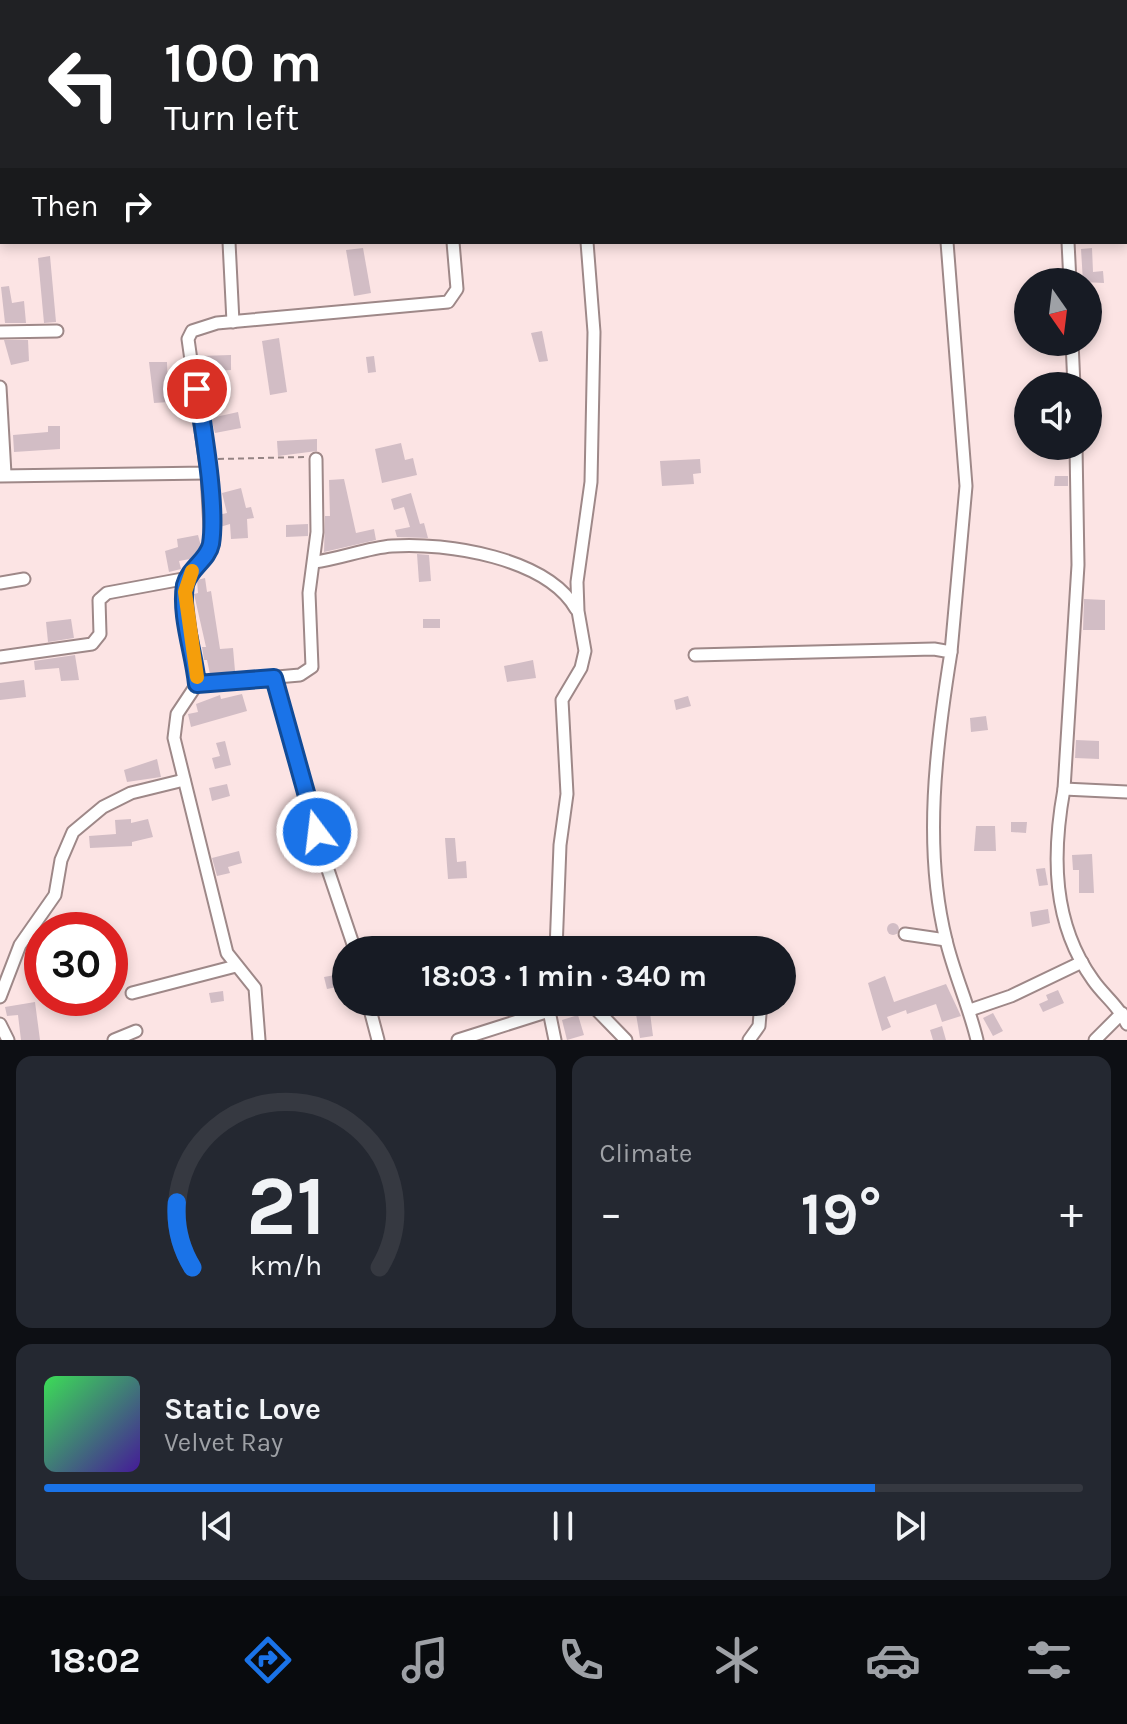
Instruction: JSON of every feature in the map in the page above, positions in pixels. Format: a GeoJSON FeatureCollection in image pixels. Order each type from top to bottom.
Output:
{"type":"FeatureCollection","features":[{"type":"Feature","properties":{"kind":"street"},"geometry":{"type":"LineString","coordinates":[[229,244],[233,322]]}},
{"type":"Feature","properties":{"kind":"street"},"geometry":{"type":"LineString","coordinates":[[259,1040],[255,988],[249,976],[236,966],[227,953],[184,780],[174,725],[177,714],[197,684],[186,612],[188,578],[211,546],[207,459],[188,339],[198,326],[448,302],[457,289],[453,244]]}},
{"type":"Feature","properties":{"kind":"street"},"geometry":{"type":"LineString","coordinates":[[557,936],[560,845],[567,794],[562,700],[581,668],[585,651],[577,582],[591,482],[594,332],[587,244]]}},
{"type":"Feature","properties":{"kind":"street"},"geometry":{"type":"LineString","coordinates":[[947,244],[966,486],[951,652],[937,747],[934,862],[946,940],[977,1040]]}},
{"type":"Feature","properties":{"kind":"street"},"geometry":{"type":"LineString","coordinates":[[1068,244],[1069,268]]}},
{"type":"Feature","properties":{"kind":"street"},"geometry":{"type":"LineString","coordinates":[[0,332],[57,331]]}},
{"type":"Feature","properties":{"kind":"street"},"geometry":{"type":"LineString","coordinates":[[0,387],[2,475],[207,473]]}},
{"type":"Feature","properties":{"kind":"street"},"geometry":{"type":"LineString","coordinates":[[197,684],[300,675],[312,667],[309,593],[318,508],[316,459]]}},
{"type":"Feature","properties":{"kind":"street"},"geometry":{"type":"LineString","coordinates":[[1076,460],[1078,565],[1064,789],[1056,865],[1065,926],[1082,962],[1124,1018],[1095,1040]]}},
{"type":"Feature","properties":{"kind":"street"},"geometry":{"type":"LineString","coordinates":[[314,562],[394,546],[478,552],[559,586],[578,611]]}},
{"type":"Feature","properties":{"kind":"street"},"geometry":{"type":"LineString","coordinates":[[0,657],[92,644],[100,634],[99,600],[107,593],[188,578]]}},
{"type":"Feature","properties":{"kind":"street"},"geometry":{"type":"LineString","coordinates":[[0,583],[24,579]]}},
{"type":"Feature","properties":{"kind":"street"},"geometry":{"type":"LineString","coordinates":[[695,655],[934,649],[951,652]]}},
{"type":"Feature","properties":{"kind":"street"},"geometry":{"type":"LineString","coordinates":[[274,678],[324,858],[350,936]]}},
{"type":"Feature","properties":{"kind":"street"},"geometry":{"type":"LineString","coordinates":[[0,997],[20,945],[49,908],[65,847],[73,832],[103,807],[131,793],[184,780]]}},
{"type":"Feature","properties":{"kind":"street"},"geometry":{"type":"LineString","coordinates":[[1064,789],[1127,792]]}},
{"type":"Feature","properties":{"kind":"street"},"geometry":{"type":"LineString","coordinates":[[905,934],[946,940]]}},
{"type":"Feature","properties":{"kind":"street"},"geometry":{"type":"LineString","coordinates":[[970,1010],[1011,996],[1082,962]]}},
{"type":"Feature","properties":{"kind":"street"},"geometry":{"type":"LineString","coordinates":[[132,993],[236,966]]}},
{"type":"Feature","properties":{"kind":"street"},"geometry":{"type":"LineString","coordinates":[[372,1016],[378,1040]]}},
{"type":"Feature","properties":{"kind":"street"},"geometry":{"type":"LineString","coordinates":[[458,1040],[527,1016]]}},
{"type":"Feature","properties":{"kind":"street"},"geometry":{"type":"LineString","coordinates":[[554,1016],[555,1040]]}},
{"type":"Feature","properties":{"kind":"street"},"geometry":{"type":"LineString","coordinates":[[603,1016],[626,1040]]}},
{"type":"Feature","properties":{"kind":"street"},"geometry":{"type":"LineString","coordinates":[[749,1040],[759,1026],[760,1016]]}},
{"type":"Feature","properties":{"kind":"street"},"geometry":{"type":"LineString","coordinates":[[0,1024],[8,1040]]}},
{"type":"Feature","properties":{"kind":"street"},"geometry":{"type":"LineString","coordinates":[[114,1040],[136,1031]]}},
{"type":"Feature","properties":{"kind":"path"},"geometry":{"type":"LineString","coordinates":[[207,459],[316,459]]}},
{"type":"Feature","properties":{"kind":"building"},"geometry":{"type":"Polygon","coordinates":[[[363,248],[371,293],[354,296],[346,250],[363,248]]]}},
{"type":"Feature","properties":{"kind":"building"},"geometry":{"type":"Polygon","coordinates":[[[1092,248],[1093,268],[1082,268],[1081,249],[1092,248]]]}},
{"type":"Feature","properties":{"kind":"building"},"geometry":{"type":"Polygon","coordinates":[[[50,256],[56,322],[44,323],[38,258],[50,256]]]}},
{"type":"Feature","properties":{"kind":"building"},"geometry":{"type":"Polygon","coordinates":[[[9,286],[12,303],[24,301],[26,323],[5,323],[1,287],[9,286]]]}},
{"type":"Feature","properties":{"kind":"building"},"geometry":{"type":"Polygon","coordinates":[[[542,331],[548,361],[539,362],[531,333],[542,331]]]}},
{"type":"Feature","properties":{"kind":"building"},"geometry":{"type":"Polygon","coordinates":[[[279,338],[287,392],[270,395],[262,341],[279,338]]]}},
{"type":"Feature","properties":{"kind":"building"},"geometry":{"type":"Polygon","coordinates":[[[4,340],[28,340],[29,361],[11,365],[4,340]]]}},
{"type":"Feature","properties":{"kind":"building"},"geometry":{"type":"Polygon","coordinates":[[[231,355],[231,370],[201,372],[199,356],[231,355]]]}},
{"type":"Feature","properties":{"kind":"building"},"geometry":{"type":"Polygon","coordinates":[[[374,356],[376,372],[368,373],[366,357],[374,356]]]}},
{"type":"Feature","properties":{"kind":"building"},"geometry":{"type":"Polygon","coordinates":[[[149,362],[167,362],[168,393],[184,392],[184,401],[154,403],[149,362]]]}},
{"type":"Feature","properties":{"kind":"building"},"geometry":{"type":"Polygon","coordinates":[[[238,412],[241,428],[215,433],[211,418],[238,412]]]}},
{"type":"Feature","properties":{"kind":"building"},"geometry":{"type":"Polygon","coordinates":[[[48,426],[60,426],[60,449],[14,452],[13,435],[48,432],[48,426]]]}},
{"type":"Feature","properties":{"kind":"building"},"geometry":{"type":"Polygon","coordinates":[[[317,439],[317,451],[278,456],[277,441],[317,439]]]}},
{"type":"Feature","properties":{"kind":"building"},"geometry":{"type":"Polygon","coordinates":[[[401,443],[405,460],[413,458],[417,475],[382,483],[375,449],[401,443]]]}},
{"type":"Feature","properties":{"kind":"building"},"geometry":{"type":"Polygon","coordinates":[[[700,459],[701,473],[693,474],[694,484],[662,486],[660,461],[700,459]]]}},
{"type":"Feature","properties":{"kind":"building"},"geometry":{"type":"Polygon","coordinates":[[[1055,476],[1068,476],[1068,486],[1054,486],[1055,476]]]}},
{"type":"Feature","properties":{"kind":"building"},"geometry":{"type":"Polygon","coordinates":[[[344,479],[356,533],[374,529],[376,540],[324,552],[325,516],[330,516],[329,480],[344,479]]]}},
{"type":"Feature","properties":{"kind":"building"},"geometry":{"type":"Polygon","coordinates":[[[241,488],[246,508],[251,507],[254,518],[247,519],[248,538],[231,539],[230,524],[220,527],[218,520],[218,515],[227,513],[222,493],[241,488]]]}},
{"type":"Feature","properties":{"kind":"building"},"geometry":{"type":"Polygon","coordinates":[[[411,493],[420,524],[424,523],[428,538],[397,537],[395,530],[410,527],[404,507],[394,510],[391,499],[411,493]]]}},
{"type":"Feature","properties":{"kind":"building"},"geometry":{"type":"Polygon","coordinates":[[[308,524],[308,536],[286,537],[286,525],[308,524]]]}},
{"type":"Feature","properties":{"kind":"building"},"geometry":{"type":"Polygon","coordinates":[[[198,535],[201,546],[190,559],[179,561],[181,569],[169,572],[165,551],[178,547],[177,539],[198,535]]]}},
{"type":"Feature","properties":{"kind":"building"},"geometry":{"type":"Polygon","coordinates":[[[417,554],[429,555],[431,581],[419,582],[417,554]]]}},
{"type":"Feature","properties":{"kind":"building"},"geometry":{"type":"Polygon","coordinates":[[[205,578],[207,592],[211,591],[220,649],[233,648],[235,671],[210,674],[207,660],[204,660],[202,647],[206,647],[194,594],[198,593],[197,580],[205,578]]]}},
{"type":"Feature","properties":{"kind":"building"},"geometry":{"type":"Polygon","coordinates":[[[1084,599],[1105,600],[1105,630],[1083,630],[1084,599]]]}},
{"type":"Feature","properties":{"kind":"building"},"geometry":{"type":"Polygon","coordinates":[[[71,619],[74,638],[48,642],[46,622],[71,619]]]}},
{"type":"Feature","properties":{"kind":"building"},"geometry":{"type":"Polygon","coordinates":[[[423,619],[440,619],[440,628],[423,628],[423,619]]]}},
{"type":"Feature","properties":{"kind":"building"},"geometry":{"type":"Polygon","coordinates":[[[75,655],[79,680],[61,681],[59,668],[35,670],[34,661],[75,655]]]}},
{"type":"Feature","properties":{"kind":"building"},"geometry":{"type":"Polygon","coordinates":[[[533,660],[536,678],[507,682],[504,666],[533,660]]]}},
{"type":"Feature","properties":{"kind":"building"},"geometry":{"type":"Polygon","coordinates":[[[24,680],[26,697],[0,700],[0,683],[24,680]]]}},
{"type":"Feature","properties":{"kind":"building"},"geometry":{"type":"Polygon","coordinates":[[[242,694],[247,711],[191,727],[188,714],[198,712],[196,704],[220,695],[221,699],[242,694]]]}},
{"type":"Feature","properties":{"kind":"building"},"geometry":{"type":"Polygon","coordinates":[[[688,696],[691,706],[676,710],[674,700],[688,696]]]}},
{"type":"Feature","properties":{"kind":"building"},"geometry":{"type":"Polygon","coordinates":[[[986,716],[988,730],[971,732],[970,718],[986,716]]]}},
{"type":"Feature","properties":{"kind":"building"},"geometry":{"type":"Polygon","coordinates":[[[1076,740],[1099,741],[1099,759],[1075,758],[1076,740]]]}},
{"type":"Feature","properties":{"kind":"building"},"geometry":{"type":"Polygon","coordinates":[[[225,741],[231,765],[215,769],[212,758],[220,756],[216,743],[225,741]]]}},
{"type":"Feature","properties":{"kind":"building"},"geometry":{"type":"Polygon","coordinates":[[[157,759],[161,777],[127,782],[124,770],[157,759]]]}},
{"type":"Feature","properties":{"kind":"building"},"geometry":{"type":"Polygon","coordinates":[[[227,784],[230,796],[212,801],[209,788],[227,784]]]}},
{"type":"Feature","properties":{"kind":"building"},"geometry":{"type":"Polygon","coordinates":[[[131,819],[131,823],[148,819],[153,837],[132,842],[132,846],[90,848],[89,836],[116,834],[115,820],[131,819]]]}},
{"type":"Feature","properties":{"kind":"building"},"geometry":{"type":"Polygon","coordinates":[[[1011,822],[1027,822],[1026,833],[1011,832],[1011,822]]]}},
{"type":"Feature","properties":{"kind":"building"},"geometry":{"type":"Polygon","coordinates":[[[976,826],[995,826],[996,851],[974,851],[976,826]]]}},
{"type":"Feature","properties":{"kind":"building"},"geometry":{"type":"Polygon","coordinates":[[[445,838],[455,838],[457,862],[466,861],[467,878],[448,879],[445,838]]]}},
{"type":"Feature","properties":{"kind":"building"},"geometry":{"type":"Polygon","coordinates":[[[239,851],[242,863],[228,867],[230,873],[217,876],[212,858],[239,851]]]}},
{"type":"Feature","properties":{"kind":"building"},"geometry":{"type":"Polygon","coordinates":[[[1092,854],[1094,893],[1079,893],[1079,870],[1073,870],[1072,855],[1092,854]]]}},
{"type":"Feature","properties":{"kind":"building"},"geometry":{"type":"Polygon","coordinates":[[[1045,868],[1048,885],[1039,886],[1036,869],[1045,868]]]}},
{"type":"Feature","properties":{"kind":"building"},"geometry":{"type":"Polygon","coordinates":[[[1048,909],[1050,923],[1032,927],[1030,912],[1048,909]]]}},
{"type":"Feature","properties":{"kind":"building"},"geometry":{"type":"Polygon","coordinates":[[[888,924],[898,924],[898,934],[888,934],[888,924]]]}},
{"type":"Feature","properties":{"kind":"building"},"geometry":{"type":"Polygon","coordinates":[[[332,976],[332,988],[327,989],[324,977],[332,976]]]}},
{"type":"Feature","properties":{"kind":"building"},"geometry":{"type":"Polygon","coordinates":[[[885,976],[894,1002],[946,984],[961,1016],[942,1022],[936,1004],[887,1017],[891,1027],[882,1031],[868,983],[885,976]]]}},
{"type":"Feature","properties":{"kind":"building"},"geometry":{"type":"Polygon","coordinates":[[[1058,990],[1064,1003],[1043,1012],[1039,1004],[1048,1000],[1046,995],[1058,990]]]}},
{"type":"Feature","properties":{"kind":"building"},"geometry":{"type":"Polygon","coordinates":[[[223,991],[224,1001],[211,1003],[209,993],[223,991]]]}},
{"type":"Feature","properties":{"kind":"building"},"geometry":{"type":"Polygon","coordinates":[[[24,1004],[24,1016],[37,1016],[40,1040],[21,1040],[18,1015],[7,1016],[5,1007],[24,1004]]]}},
{"type":"Feature","properties":{"kind":"building"},"geometry":{"type":"Polygon","coordinates":[[[993,1013],[1003,1031],[993,1036],[983,1018],[993,1013]]]}},
{"type":"Feature","properties":{"kind":"building"},"geometry":{"type":"Polygon","coordinates":[[[578,1016],[584,1035],[567,1040],[562,1020],[578,1016]]]}},
{"type":"Feature","properties":{"kind":"building"},"geometry":{"type":"Polygon","coordinates":[[[636,1016],[650,1016],[653,1036],[640,1038],[636,1016]]]}},
{"type":"Feature","properties":{"kind":"building"},"geometry":{"type":"Polygon","coordinates":[[[942,1026],[946,1040],[933,1040],[930,1030],[942,1026]]]}},
{"type":"Feature","properties":{"kind":"slow traffic"},"geometry":{"type":"LineString","coordinates":[[192,571],[185,592],[197,677]]}},
{"type":"Feature","properties":{"kind":"route"},"geometry":{"type":"LineString","coordinates":[[197,389],[207,459],[211,546],[190,573],[185,592],[197,684],[274,678],[317,832]]}}]}
